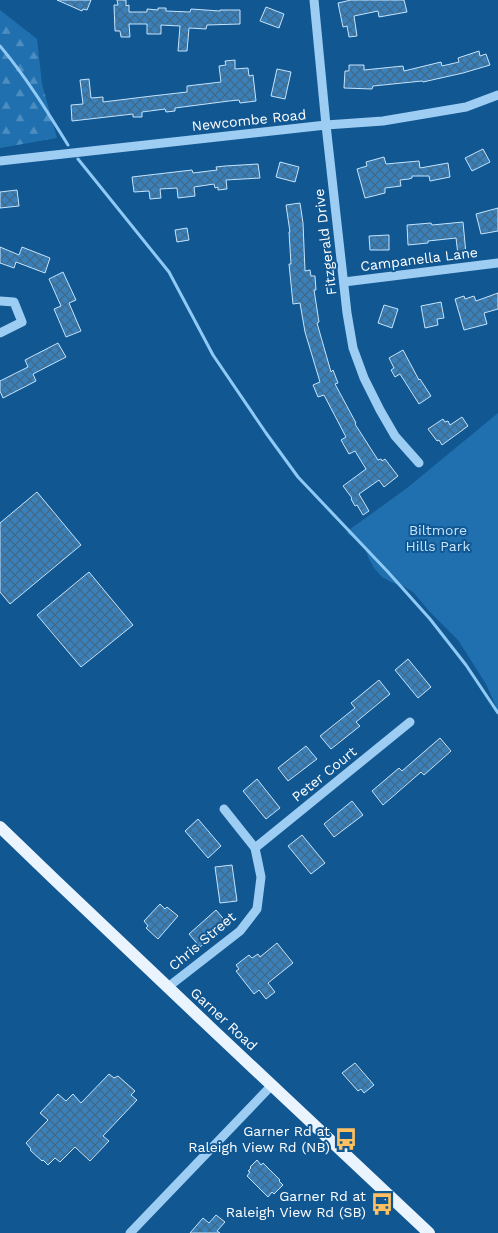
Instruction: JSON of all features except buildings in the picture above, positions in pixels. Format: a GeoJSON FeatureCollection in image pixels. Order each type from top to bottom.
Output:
{"type":"FeatureCollection","features":[{"type":"Feature","properties":{"kind":"main road","name":"Garner Road"},"geometry":{"type":"LineString","coordinates":[[0,826],[429,1233]]}},
{"type":"Feature","properties":{"kind":"street","name":"Fitzgerald Drive"},"geometry":{"type":"LineString","coordinates":[[314,0],[326,125],[353,348],[364,378],[380,410],[395,436],[419,463]]}},
{"type":"Feature","properties":{"kind":"street","name":"Newcombe Road"},"geometry":{"type":"LineString","coordinates":[[0,162],[383,120],[466,107],[498,96]]}},
{"type":"Feature","properties":{"kind":"street","name":"Campanella Lane"},"geometry":{"type":"LineString","coordinates":[[344,282],[498,263]]}},
{"type":"Feature","properties":{"kind":"street"},"geometry":{"type":"LineString","coordinates":[[0,301],[14,302],[22,322],[0,333]]}},
{"type":"Feature","properties":{"kind":"street","name":"Peter Court"},"geometry":{"type":"LineString","coordinates":[[255,848],[410,722]]}},
{"type":"Feature","properties":{"kind":"street","name":"Chris Street"},"geometry":{"type":"LineString","coordinates":[[168,987],[240,931],[257,909],[261,878],[255,848],[224,809]]}},
{"type":"Feature","properties":{"kind":"street"},"geometry":{"type":"LineString","coordinates":[[130,1233],[272,1086]]}},
{"type":"Feature","properties":{"kind":"green space"},"geometry":{"type":"Polygon","coordinates":[[[0,10],[37,39],[42,84],[57,138],[0,148],[0,10]]]}},
{"type":"Feature","properties":{"kind":"green space","name":"Biltmore Hills Park"},"geometry":{"type":"Polygon","coordinates":[[[498,413],[498,711],[486,684],[458,640],[413,592],[382,577],[374,568],[365,547],[347,533],[407,488],[498,413]]]}},
{"type":"Feature","properties":{"kind":"waterway"},"geometry":{"type":"LineString","coordinates":[[0,46],[27,82],[68,145]]}},
{"type":"Feature","properties":{"kind":"waterway"},"geometry":{"type":"LineString","coordinates":[[78,159],[169,272],[213,355],[298,477],[430,619],[466,665],[498,713]]}},
{"type":"Feature","properties":{"kind":"place","name":"Garner Rd at Raleigh View Rd (NB)"},"geometry":{"type":"Point","coordinates":[346,1139]}},
{"type":"Feature","properties":{"kind":"place","name":"Garner Rd at Raleigh View Rd (SB)"},"geometry":{"type":"Point","coordinates":[382,1204]}}]}
